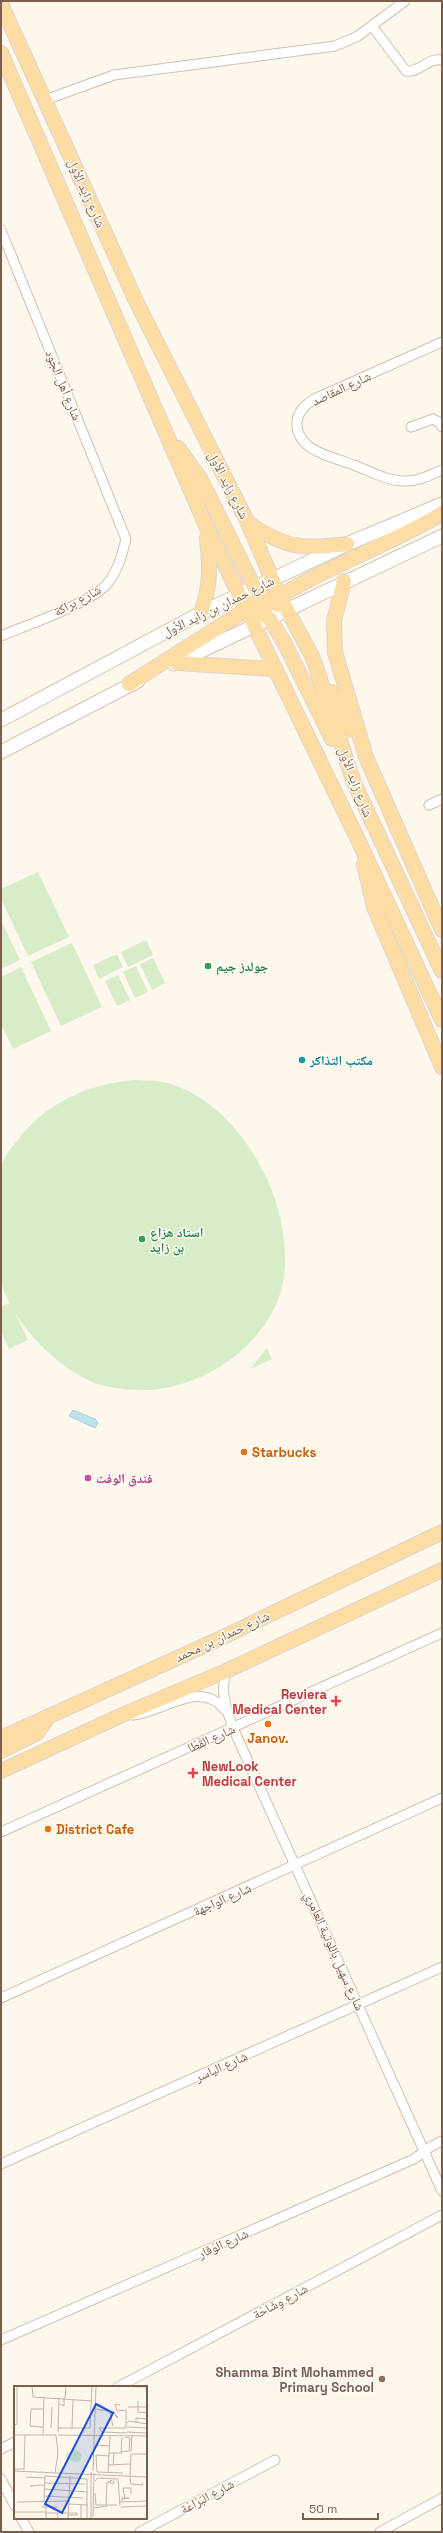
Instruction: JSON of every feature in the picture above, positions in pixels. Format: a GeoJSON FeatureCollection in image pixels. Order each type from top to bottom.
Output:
{"type":"FeatureCollection","features":[{"type":"Feature","properties":{"kind":"main road","name":"شارع زايد الأول"},"geometry":{"type":"LineString","coordinates":[[1,4],[136,301],[248,523],[272,579],[263,606],[253,626],[360,844],[442,1020]]}},
{"type":"Feature","properties":{"kind":"main road","name":"شارع زايد الأول"},"geometry":{"type":"LineString","coordinates":[[1,53],[237,595],[263,606],[287,609],[313,658],[354,783],[442,971]]}},
{"type":"Feature","properties":{"kind":"main road"},"geometry":{"type":"LineString","coordinates":[[166,434],[201,480],[263,606],[284,642],[354,783]]}},
{"type":"Feature","properties":{"kind":"main road","name":"شارع حمدان بن زايد الأول"},"geometry":{"type":"LineString","coordinates":[[1,720],[237,595],[347,544],[442,504]]}},
{"type":"Feature","properties":{"kind":"main road"},"geometry":{"type":"LineString","coordinates":[[1,752],[130,684],[263,606],[409,533],[442,513]]}},
{"type":"Feature","properties":{"kind":"main road"},"geometry":{"type":"LineString","coordinates":[[248,523],[282,543],[318,547],[347,544]]}},
{"type":"Feature","properties":{"kind":"main road"},"geometry":{"type":"LineString","coordinates":[[201,613],[208,592],[211,574],[207,528]]}},
{"type":"Feature","properties":{"kind":"main road"},"geometry":{"type":"LineString","coordinates":[[263,606],[287,609],[442,536]]}},
{"type":"Feature","properties":{"kind":"main road"},"geometry":{"type":"LineString","coordinates":[[344,581],[334,621],[335,652],[366,757]]}},
{"type":"Feature","properties":{"kind":"main road"},"geometry":{"type":"LineString","coordinates":[[130,684],[253,626]]}},
{"type":"Feature","properties":{"kind":"main road"},"geometry":{"type":"LineString","coordinates":[[313,658],[366,757],[439,916],[442,930]]}},
{"type":"Feature","properties":{"kind":"main road"},"geometry":{"type":"LineString","coordinates":[[177,663],[273,669]]}},
{"type":"Feature","properties":{"kind":"main road"},"geometry":{"type":"LineString","coordinates":[[360,844],[374,907],[442,1067]]}},
{"type":"Feature","properties":{"kind":"main road","name":"شارع حمدان بن محمد"},"geometry":{"type":"LineString","coordinates":[[1,1738],[219,1638],[442,1532]]}},
{"type":"Feature","properties":{"kind":"main road"},"geometry":{"type":"LineString","coordinates":[[1,1771],[120,1716],[226,1671],[442,1570]]}},
{"type":"Feature","properties":{"kind":"main road"},"geometry":{"type":"LineString","coordinates":[[1,1751],[37,1733],[49,1716]]}},
{"type":"Feature","properties":{"kind":"street"},"geometry":{"type":"LineString","coordinates":[[45,100],[114,74],[335,46],[351,40],[405,1]]}},
{"type":"Feature","properties":{"kind":"street"},"geometry":{"type":"LineString","coordinates":[[372,26],[406,71],[413,71],[435,59],[442,60]]}},
{"type":"Feature","properties":{"kind":"street"},"geometry":{"type":"LineString","coordinates":[[1,62],[10,74]]}},
{"type":"Feature","properties":{"kind":"street","name":"شارع أهل الجُود"},"geometry":{"type":"LineString","coordinates":[[1,230],[126,539]]}},
{"type":"Feature","properties":{"kind":"street","name":"شارع المقاصد"},"geometry":{"type":"LineString","coordinates":[[442,342],[314,399],[300,411],[297,429],[300,437],[314,450],[390,479],[406,481],[417,480],[442,470]]}},
{"type":"Feature","properties":{"kind":"street"},"geometry":{"type":"LineString","coordinates":[[411,427],[433,418],[440,422],[442,427]]}},
{"type":"Feature","properties":{"kind":"street","name":"شارع براكة"},"geometry":{"type":"LineString","coordinates":[[1,636],[84,600],[106,585],[118,567],[126,539]]}},
{"type":"Feature","properties":{"kind":"street"},"geometry":{"type":"LineString","coordinates":[[429,805],[442,799]]}},
{"type":"Feature","properties":{"kind":"street","name":"شارع القَطَا"},"geometry":{"type":"LineString","coordinates":[[1,1832],[442,1633]]}},
{"type":"Feature","properties":{"kind":"street","name":"شارع سهيل باللوتية العامري"},"geometry":{"type":"LineString","coordinates":[[226,1671],[223,1692],[233,1728],[297,1866],[442,2191]]}},
{"type":"Feature","properties":{"kind":"street"},"geometry":{"type":"LineString","coordinates":[[120,1716],[147,1713],[192,1696],[201,1695],[216,1700],[228,1712]]}},
{"type":"Feature","properties":{"kind":"street","name":"شارع الواجهة"},"geometry":{"type":"LineString","coordinates":[[1,1998],[297,1866],[442,1798]]}},
{"type":"Feature","properties":{"kind":"street","name":"شارع الياسر"},"geometry":{"type":"LineString","coordinates":[[1,2164],[442,1967]]}},
{"type":"Feature","properties":{"kind":"street","name":"شارع الوَقار"},"geometry":{"type":"LineString","coordinates":[[1,2340],[406,2163],[442,2141]]}},
{"type":"Feature","properties":{"kind":"street","name":"شارع وِشَاحَة"},"geometry":{"type":"LineString","coordinates":[[120,2386],[442,2215]]}},
{"type":"Feature","properties":{"kind":"street"},"geometry":{"type":"LineString","coordinates":[[1,2449],[14,2442]]}},
{"type":"Feature","properties":{"kind":"street","name":"شارع البَرَاعَة"},"geometry":{"type":"LineString","coordinates":[[140,2532],[275,2460]]}},
{"type":"Feature","properties":{"kind":"street"},"geometry":{"type":"LineString","coordinates":[[1,2479],[14,2504]]}},
{"type":"Feature","properties":{"kind":"street"},"geometry":{"type":"LineString","coordinates":[[380,2532],[442,2498]]}},
{"type":"Feature","properties":{"kind":"street"},"geometry":{"type":"LineString","coordinates":[[22,2519],[29,2532]]}},
{"type":"Feature","properties":{"kind":"green space"},"geometry":{"type":"Polygon","coordinates":[[[38,872],[69,937],[28,956],[1,899],[1,889],[38,872]]]}},
{"type":"Feature","properties":{"kind":"green space"},"geometry":{"type":"Polygon","coordinates":[[[1,920],[20,960],[1,969],[1,920]]]}},
{"type":"Feature","properties":{"kind":"green space"},"geometry":{"type":"Polygon","coordinates":[[[146,940],[153,955],[128,967],[121,952],[146,940]]]}},
{"type":"Feature","properties":{"kind":"green space"},"geometry":{"type":"Polygon","coordinates":[[[72,943],[102,1007],[61,1026],[31,962],[72,943]]]}},
{"type":"Feature","properties":{"kind":"green space"},"geometry":{"type":"Polygon","coordinates":[[[117,954],[123,967],[99,979],[93,965],[117,954]]]}},
{"type":"Feature","properties":{"kind":"green space"},"geometry":{"type":"Polygon","coordinates":[[[153,958],[165,983],[152,990],[140,964],[153,958]]]}},
{"type":"Feature","properties":{"kind":"green space"},"geometry":{"type":"Polygon","coordinates":[[[136,966],[148,992],[135,998],[123,972],[136,966]]]}},
{"type":"Feature","properties":{"kind":"green space"},"geometry":{"type":"Polygon","coordinates":[[[21,967],[51,1031],[13,1049],[1,1024],[1,977],[21,967]]]}},
{"type":"Feature","properties":{"kind":"green space"},"geometry":{"type":"Polygon","coordinates":[[[118,975],[130,1000],[117,1006],[105,981],[118,975]]]}},
{"type":"Feature","properties":{"kind":"green space","name":"استاد هزاع بن زايد"},"geometry":{"type":"Polygon","coordinates":[[[135,1080],[163,1082],[190,1092],[215,1109],[237,1131],[256,1158],[270,1187],[280,1217],[285,1247],[284,1276],[278,1299],[268,1320],[254,1339],[236,1355],[216,1369],[194,1380],[172,1387],[149,1390],[123,1389],[98,1384],[68,1368],[52,1356],[25,1327],[14,1311],[6,1295],[1,1279],[1,1177],[2,1165],[8,1153],[28,1128],[54,1106],[84,1091],[118,1082],[135,1080]]]}},
{"type":"Feature","properties":{"kind":"green space"},"geometry":{"type":"Polygon","coordinates":[[[10,1303],[28,1340],[9,1349],[1,1331],[1,1307],[10,1303]]]}},
{"type":"Feature","properties":{"kind":"green space"},"geometry":{"type":"Polygon","coordinates":[[[267,1348],[272,1359],[250,1369],[267,1348]]]}},
{"type":"Feature","properties":{"kind":"water"},"geometry":{"type":"Polygon","coordinates":[[[73,1410],[95,1419],[98,1423],[95,1428],[69,1416],[73,1410]]]}},
{"type":"Feature","properties":{"kind":"place","name":"جولدز جيم"},"geometry":{"type":"Point","coordinates":[208,966]}},
{"type":"Feature","properties":{"kind":"place","name":"مكتب التذاكر"},"geometry":{"type":"Point","coordinates":[302,1060]}},
{"type":"Feature","properties":{"kind":"place","name":"استاد هزاع بن زايد"},"geometry":{"type":"Point","coordinates":[142,1239]}},
{"type":"Feature","properties":{"kind":"place","name":"Starbucks"},"geometry":{"type":"Point","coordinates":[244,1452]}},
{"type":"Feature","properties":{"kind":"place","name":"فندق الوفت"},"geometry":{"type":"Point","coordinates":[88,1478]}},
{"type":"Feature","properties":{"kind":"place","name":"Reviera Medical Center"},"geometry":{"type":"Point","coordinates":[336,1701]}},
{"type":"Feature","properties":{"kind":"place","name":"Janov."},"geometry":{"type":"Point","coordinates":[268,1724]}},
{"type":"Feature","properties":{"kind":"place","name":"NewLook Medical Center"},"geometry":{"type":"Point","coordinates":[193,1773]}},
{"type":"Feature","properties":{"kind":"place","name":"District Cafe"},"geometry":{"type":"Point","coordinates":[48,1829]}},
{"type":"Feature","properties":{"kind":"place","name":"Shamma Bint Mohammed Primary School"},"geometry":{"type":"Point","coordinates":[382,2379]}}]}
